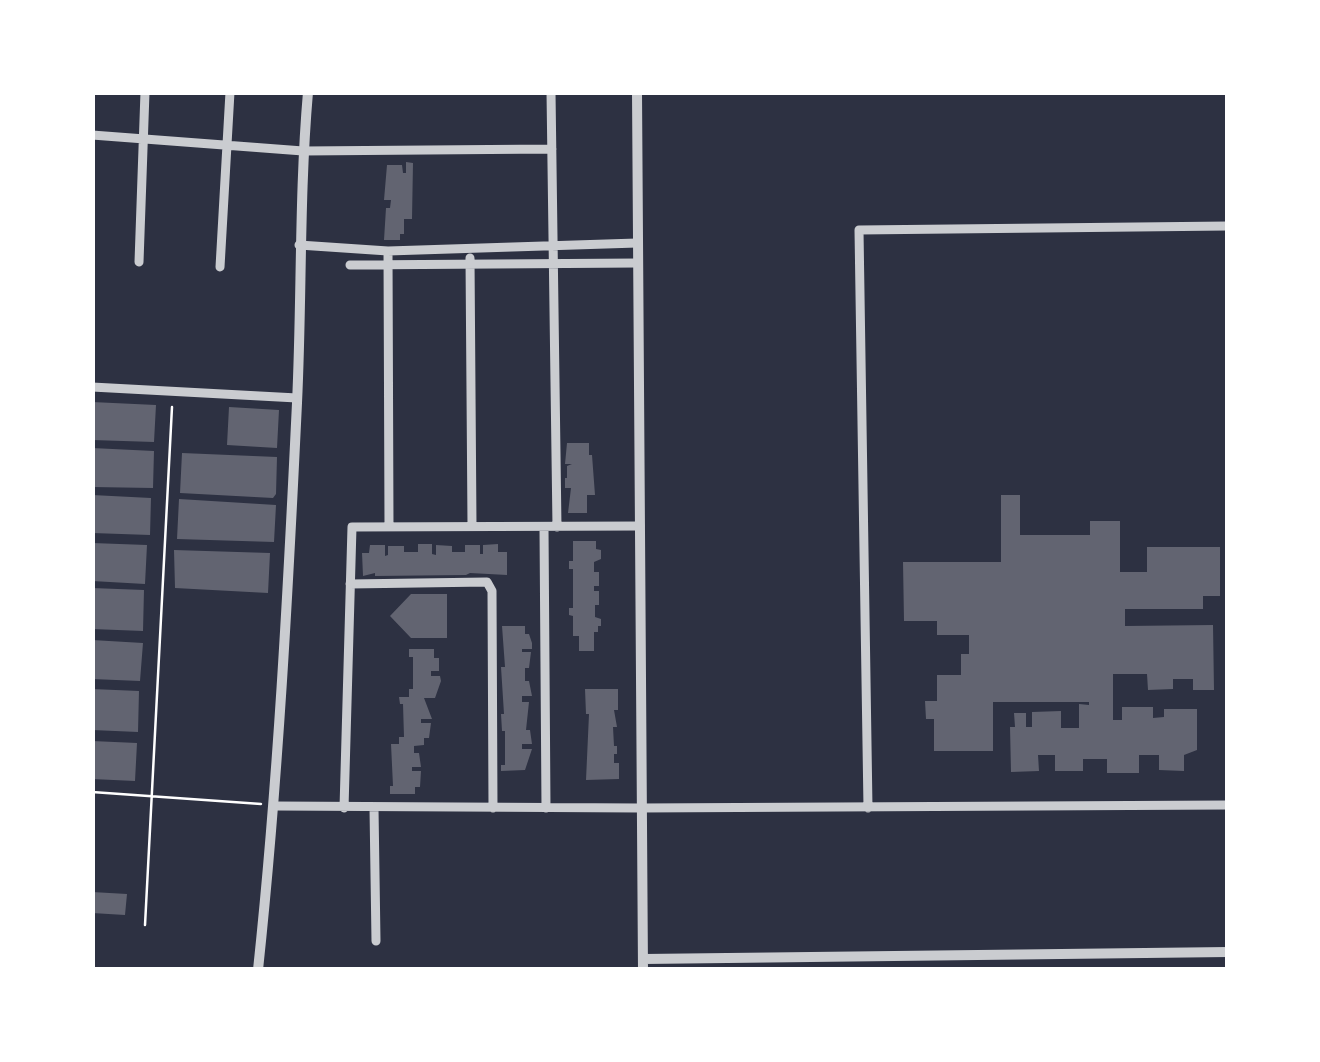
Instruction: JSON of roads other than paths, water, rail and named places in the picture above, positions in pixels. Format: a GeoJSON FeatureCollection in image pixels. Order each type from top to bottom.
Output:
{"type":"FeatureCollection","features":[{"type":"Feature","properties":{"kind":"street"},"geometry":{"type":"LineString","coordinates":[[138,262],[146,92]]}},
{"type":"Feature","properties":{"kind":"street"},"geometry":{"type":"LineString","coordinates":[[220,267],[230,92]]}},
{"type":"Feature","properties":{"kind":"street"},"geometry":{"type":"LineString","coordinates":[[258,970],[275,806],[297,398],[299,245],[308,92]]}},
{"type":"Feature","properties":{"kind":"street"},"geometry":{"type":"LineString","coordinates":[[551,92],[557,527]]}},
{"type":"Feature","properties":{"kind":"street"},"geometry":{"type":"LineString","coordinates":[[637,92],[644,964],[1228,952]]}},
{"type":"Feature","properties":{"kind":"street"},"geometry":{"type":"LineString","coordinates":[[92,135],[303,151],[552,149]]}},
{"type":"Feature","properties":{"kind":"street"},"geometry":{"type":"LineString","coordinates":[[868,808],[859,230],[1228,226]]}},
{"type":"Feature","properties":{"kind":"street"},"geometry":{"type":"LineString","coordinates":[[299,245],[388,251],[637,243]]}},
{"type":"Feature","properties":{"kind":"street"},"geometry":{"type":"LineString","coordinates":[[470,250],[472,526]]}},
{"type":"Feature","properties":{"kind":"street"},"geometry":{"type":"LineString","coordinates":[[388,251],[389,527]]}},
{"type":"Feature","properties":{"kind":"street"},"geometry":{"type":"LineString","coordinates":[[350,266],[638,263]]}},
{"type":"Feature","properties":{"kind":"street"},"geometry":{"type":"LineString","coordinates":[[92,388],[297,398]]}},
{"type":"Feature","properties":{"kind":"street"},"geometry":{"type":"LineString","coordinates":[[344,808],[352,527],[640,526]]}},
{"type":"Feature","properties":{"kind":"street"},"geometry":{"type":"LineString","coordinates":[[544,527],[546,808]]}},
{"type":"Feature","properties":{"kind":"street"},"geometry":{"type":"LineString","coordinates":[[350,584],[487,582],[492,591],[494,808]]}},
{"type":"Feature","properties":{"kind":"street"},"geometry":{"type":"LineString","coordinates":[[275,806],[1228,805]]}},
{"type":"Feature","properties":{"kind":"street"},"geometry":{"type":"LineString","coordinates":[[374,808],[376,941]]}}]}
